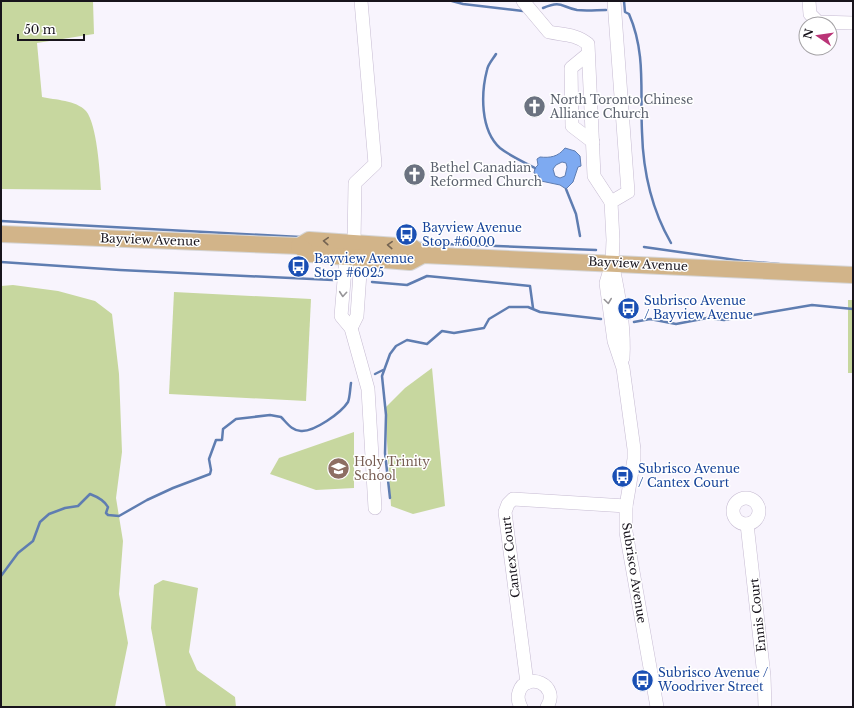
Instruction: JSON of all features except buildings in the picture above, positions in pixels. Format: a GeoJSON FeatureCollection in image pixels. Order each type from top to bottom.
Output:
{"type":"FeatureCollection","features":[{"type":"Feature","properties":{"kind":"main road","name":"Bayview Avenue"},"geometry":{"type":"LineString","coordinates":[[1,234],[299,246],[309,240],[412,247],[423,255]]}},
{"type":"Feature","properties":{"kind":"main road","name":"Bayview Avenue"},"geometry":{"type":"LineString","coordinates":[[299,246],[310,254],[410,262],[423,255],[853,275]]}},
{"type":"Feature","properties":{"kind":"street"},"geometry":{"type":"LineString","coordinates":[[361,1],[375,164],[355,182],[354,258],[341,316],[351,328],[368,389],[375,508]]}},
{"type":"Feature","properties":{"kind":"street"},"geometry":{"type":"LineString","coordinates":[[523,1],[549,32],[581,38],[588,44],[594,176],[611,202],[628,192],[614,1]]}},
{"type":"Feature","properties":{"kind":"street"},"geometry":{"type":"LineString","coordinates":[[809,1],[810,14],[818,22],[853,23]]}},
{"type":"Feature","properties":{"kind":"street"},"geometry":{"type":"LineString","coordinates":[[588,54],[571,68],[572,126],[592,142]]}},
{"type":"Feature","properties":{"kind":"street","name":"Subrisco Avenue"},"geometry":{"type":"LineString","coordinates":[[611,202],[612,263],[617,284],[624,340],[623,368],[634,449],[626,506],[626,532],[658,707]]}},
{"type":"Feature","properties":{"kind":"street","name":"Cantex Court"},"geometry":{"type":"LineString","coordinates":[[527,683],[505,512],[508,504],[513,499],[626,506]]}},
{"type":"Feature","properties":{"kind":"street","name":"Ennis Court"},"geometry":{"type":"LineString","coordinates":[[747,524],[764,676],[765,707]]}},
{"type":"Feature","properties":{"kind":"street"},"geometry":{"type":"LineString","coordinates":[[521,707],[518,700],[520,690],[527,683],[538,681],[547,687],[550,698],[547,707]]}},
{"type":"Feature","properties":{"kind":"green space"},"geometry":{"type":"Polygon","coordinates":[[[1,1],[93,1],[94,34],[37,43],[42,97],[65,101],[82,107],[90,117],[97,149],[101,190],[1,189],[1,1]]]}},
{"type":"Feature","properties":{"kind":"green space"},"geometry":{"type":"Polygon","coordinates":[[[13,285],[58,291],[95,301],[112,314],[119,374],[122,452],[116,498],[123,541],[119,594],[128,643],[115,707],[1,707],[1,286],[13,285]]]}},
{"type":"Feature","properties":{"kind":"green space"},"geometry":{"type":"Polygon","coordinates":[[[174,292],[311,299],[306,401],[169,394],[174,292]]]}},
{"type":"Feature","properties":{"kind":"green space"},"geometry":{"type":"Polygon","coordinates":[[[848,300],[853,300],[853,373],[848,373],[848,300]]]}},
{"type":"Feature","properties":{"kind":"green space"},"geometry":{"type":"Polygon","coordinates":[[[432,368],[445,506],[413,514],[391,506],[385,408],[405,388],[432,368]]]}},
{"type":"Feature","properties":{"kind":"green space"},"geometry":{"type":"Polygon","coordinates":[[[354,432],[354,488],[316,490],[270,474],[279,458],[354,432]]]}},
{"type":"Feature","properties":{"kind":"green space"},"geometry":{"type":"Polygon","coordinates":[[[163,580],[198,588],[189,652],[197,670],[235,697],[236,707],[166,707],[151,628],[154,585],[163,580]]]}},
{"type":"Feature","properties":{"kind":"water"},"geometry":{"type":"Polygon","coordinates":[[[565,148],[575,151],[580,156],[581,166],[578,167],[573,182],[566,189],[560,185],[541,181],[539,176],[534,173],[535,168],[538,165],[537,159],[540,157],[554,156],[565,148]],[[562,162],[556,165],[553,169],[555,176],[560,178],[565,176],[567,167],[566,163],[562,162]]]}},
{"type":"Feature","properties":{"kind":"waterway"},"geometry":{"type":"LineString","coordinates":[[452,1],[463,4],[523,11]]}},
{"type":"Feature","properties":{"kind":"waterway"},"geometry":{"type":"LineString","coordinates":[[624,1],[625,12],[629,14],[638,43],[640,57],[644,161],[654,203],[664,230],[671,243]]}},
{"type":"Feature","properties":{"kind":"waterway"},"geometry":{"type":"LineString","coordinates":[[543,8],[558,4],[577,10],[606,10]]}},
{"type":"Feature","properties":{"kind":"waterway"},"geometry":{"type":"LineString","coordinates":[[496,54],[489,64],[484,89],[484,111],[489,131],[493,140],[500,148],[535,168]]}},
{"type":"Feature","properties":{"kind":"waterway"},"geometry":{"type":"LineString","coordinates":[[566,189],[576,214],[580,236]]}},
{"type":"Feature","properties":{"kind":"waterway"},"geometry":{"type":"LineString","coordinates":[[1,221],[300,237]]}},
{"type":"Feature","properties":{"kind":"waterway"},"geometry":{"type":"LineString","coordinates":[[418,243],[596,250]]}},
{"type":"Feature","properties":{"kind":"waterway"},"geometry":{"type":"LineString","coordinates":[[644,247],[743,261],[779,264]]}},
{"type":"Feature","properties":{"kind":"waterway"},"geometry":{"type":"LineString","coordinates":[[1,262],[120,270],[333,280]]}},
{"type":"Feature","properties":{"kind":"waterway"},"geometry":{"type":"LineString","coordinates":[[372,282],[407,285],[427,276],[530,286],[533,308]]}},
{"type":"Feature","properties":{"kind":"waterway"},"geometry":{"type":"LineString","coordinates":[[634,322],[650,319],[676,324],[707,318],[724,320],[812,305],[853,309]]}},
{"type":"Feature","properties":{"kind":"waterway"},"geometry":{"type":"LineString","coordinates":[[390,498],[385,453],[386,415],[382,376],[390,354],[396,346],[407,340],[427,344],[442,331],[454,333],[484,328],[489,319],[509,307],[528,307],[540,312],[601,319]]}},
{"type":"Feature","properties":{"kind":"waterway"},"geometry":{"type":"LineString","coordinates":[[375,374],[383,370]]}},
{"type":"Feature","properties":{"kind":"waterway"},"geometry":{"type":"LineString","coordinates":[[1,576],[18,553],[33,541],[40,522],[49,514],[65,508],[78,506],[90,494],[105,502],[108,507],[106,513],[108,515],[119,516],[147,500],[210,474],[211,470],[209,459],[216,440],[222,440],[223,429],[236,419],[270,415],[281,417],[290,426],[298,431],[313,428],[327,421],[345,406],[349,400],[351,383]]}},
{"type":"Feature","properties":{"kind":"place","name":"North Toronto Chinese Alliance Church"},"geometry":{"type":"Point","coordinates":[534,107]}},
{"type":"Feature","properties":{"kind":"place","name":"Bethel Canadian Reformed Church"},"geometry":{"type":"Point","coordinates":[414,175]}},
{"type":"Feature","properties":{"kind":"place","name":"Bayview Avenue Stop #6000"},"geometry":{"type":"Point","coordinates":[407,235]}},
{"type":"Feature","properties":{"kind":"place","name":"Bayview Avenue Stop #6025"},"geometry":{"type":"Point","coordinates":[299,266]}},
{"type":"Feature","properties":{"kind":"place","name":"Subrisco Avenue / Bayview Avenue"},"geometry":{"type":"Point","coordinates":[629,308]}},
{"type":"Feature","properties":{"kind":"place","name":"Holy Trinity School"},"geometry":{"type":"Point","coordinates":[339,469]}},
{"type":"Feature","properties":{"kind":"place","name":"Subrisco Avenue / Cantex Court"},"geometry":{"type":"Point","coordinates":[623,476]}},
{"type":"Feature","properties":{"kind":"place","name":"Subrisco Avenue / Woodriver Street"},"geometry":{"type":"Point","coordinates":[643,680]}}]}
